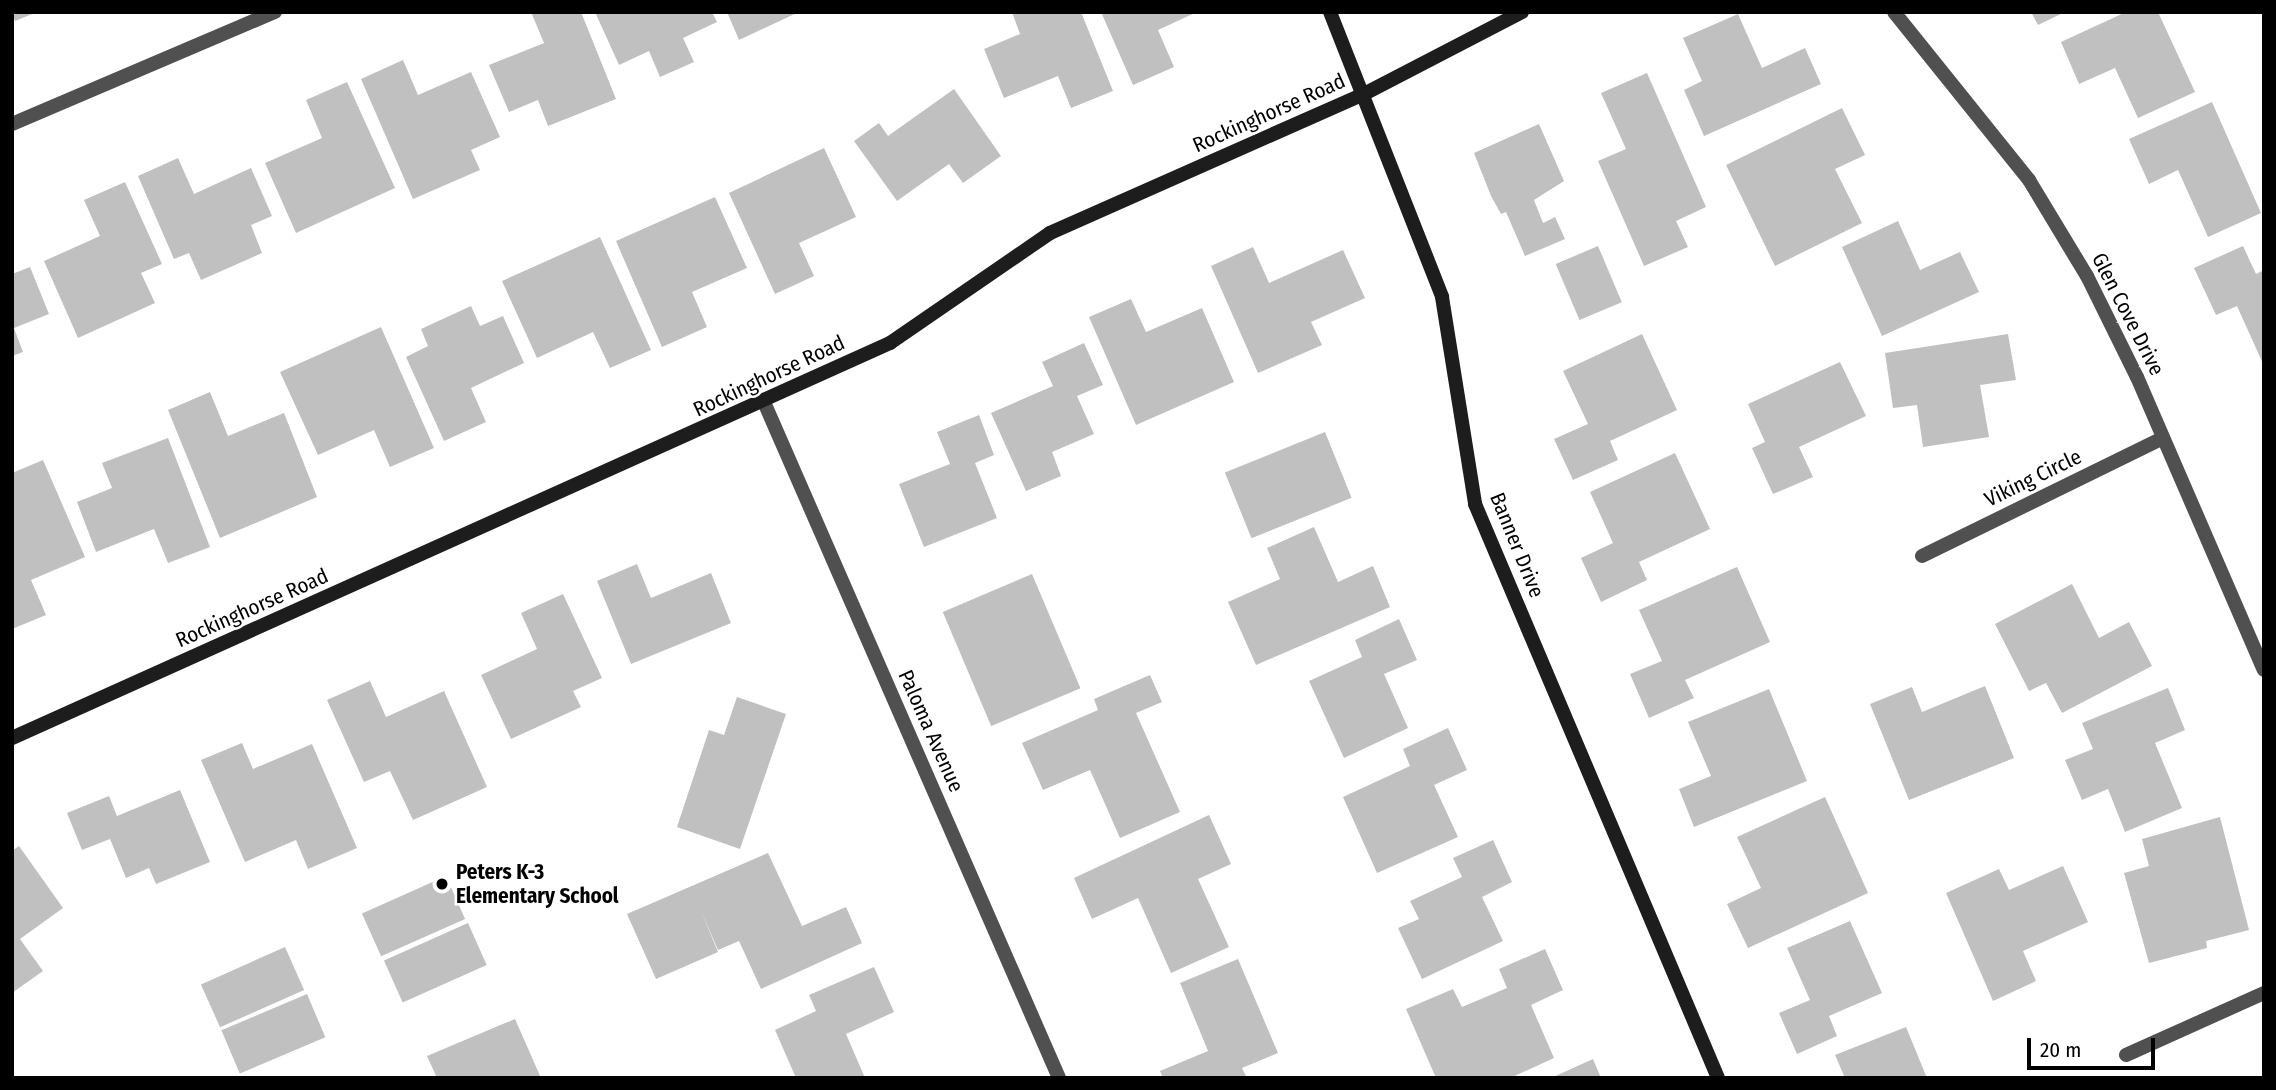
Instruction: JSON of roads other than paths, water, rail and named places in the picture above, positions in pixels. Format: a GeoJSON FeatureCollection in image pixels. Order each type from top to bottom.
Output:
{"type":"FeatureCollection","features":[{"type":"Feature","properties":{"kind":"street"},"geometry":{"type":"LineString","coordinates":[[12,124],[275,12]]}},
{"type":"Feature","properties":{"kind":"street","name":"Banner Drive"},"geometry":{"type":"LineString","coordinates":[[1330,12],[1442,297],[1475,504],[1718,1078]]}},
{"type":"Feature","properties":{"kind":"street","name":"Rockinghorse Road"},"geometry":{"type":"LineString","coordinates":[[12,738],[890,343],[1050,233],[1364,94],[1522,12]]}},
{"type":"Feature","properties":{"kind":"street","name":"Glen Cove Drive"},"geometry":{"type":"LineString","coordinates":[[1894,12],[2029,180],[2087,276],[2163,438],[2264,670]]}},
{"type":"Feature","properties":{"kind":"street","name":"Paloma Avenue"},"geometry":{"type":"LineString","coordinates":[[764,401],[1059,1078]]}},
{"type":"Feature","properties":{"kind":"street","name":"Viking Circle"},"geometry":{"type":"LineString","coordinates":[[1922,556],[2163,438]]}},
{"type":"Feature","properties":{"kind":"street"},"geometry":{"type":"LineString","coordinates":[[2126,1055],[2264,993]]}},
{"type":"Feature","properties":{"kind":"place","name":"Peters K-3 Elementary School"},"geometry":{"type":"Point","coordinates":[442,884]}}]}
